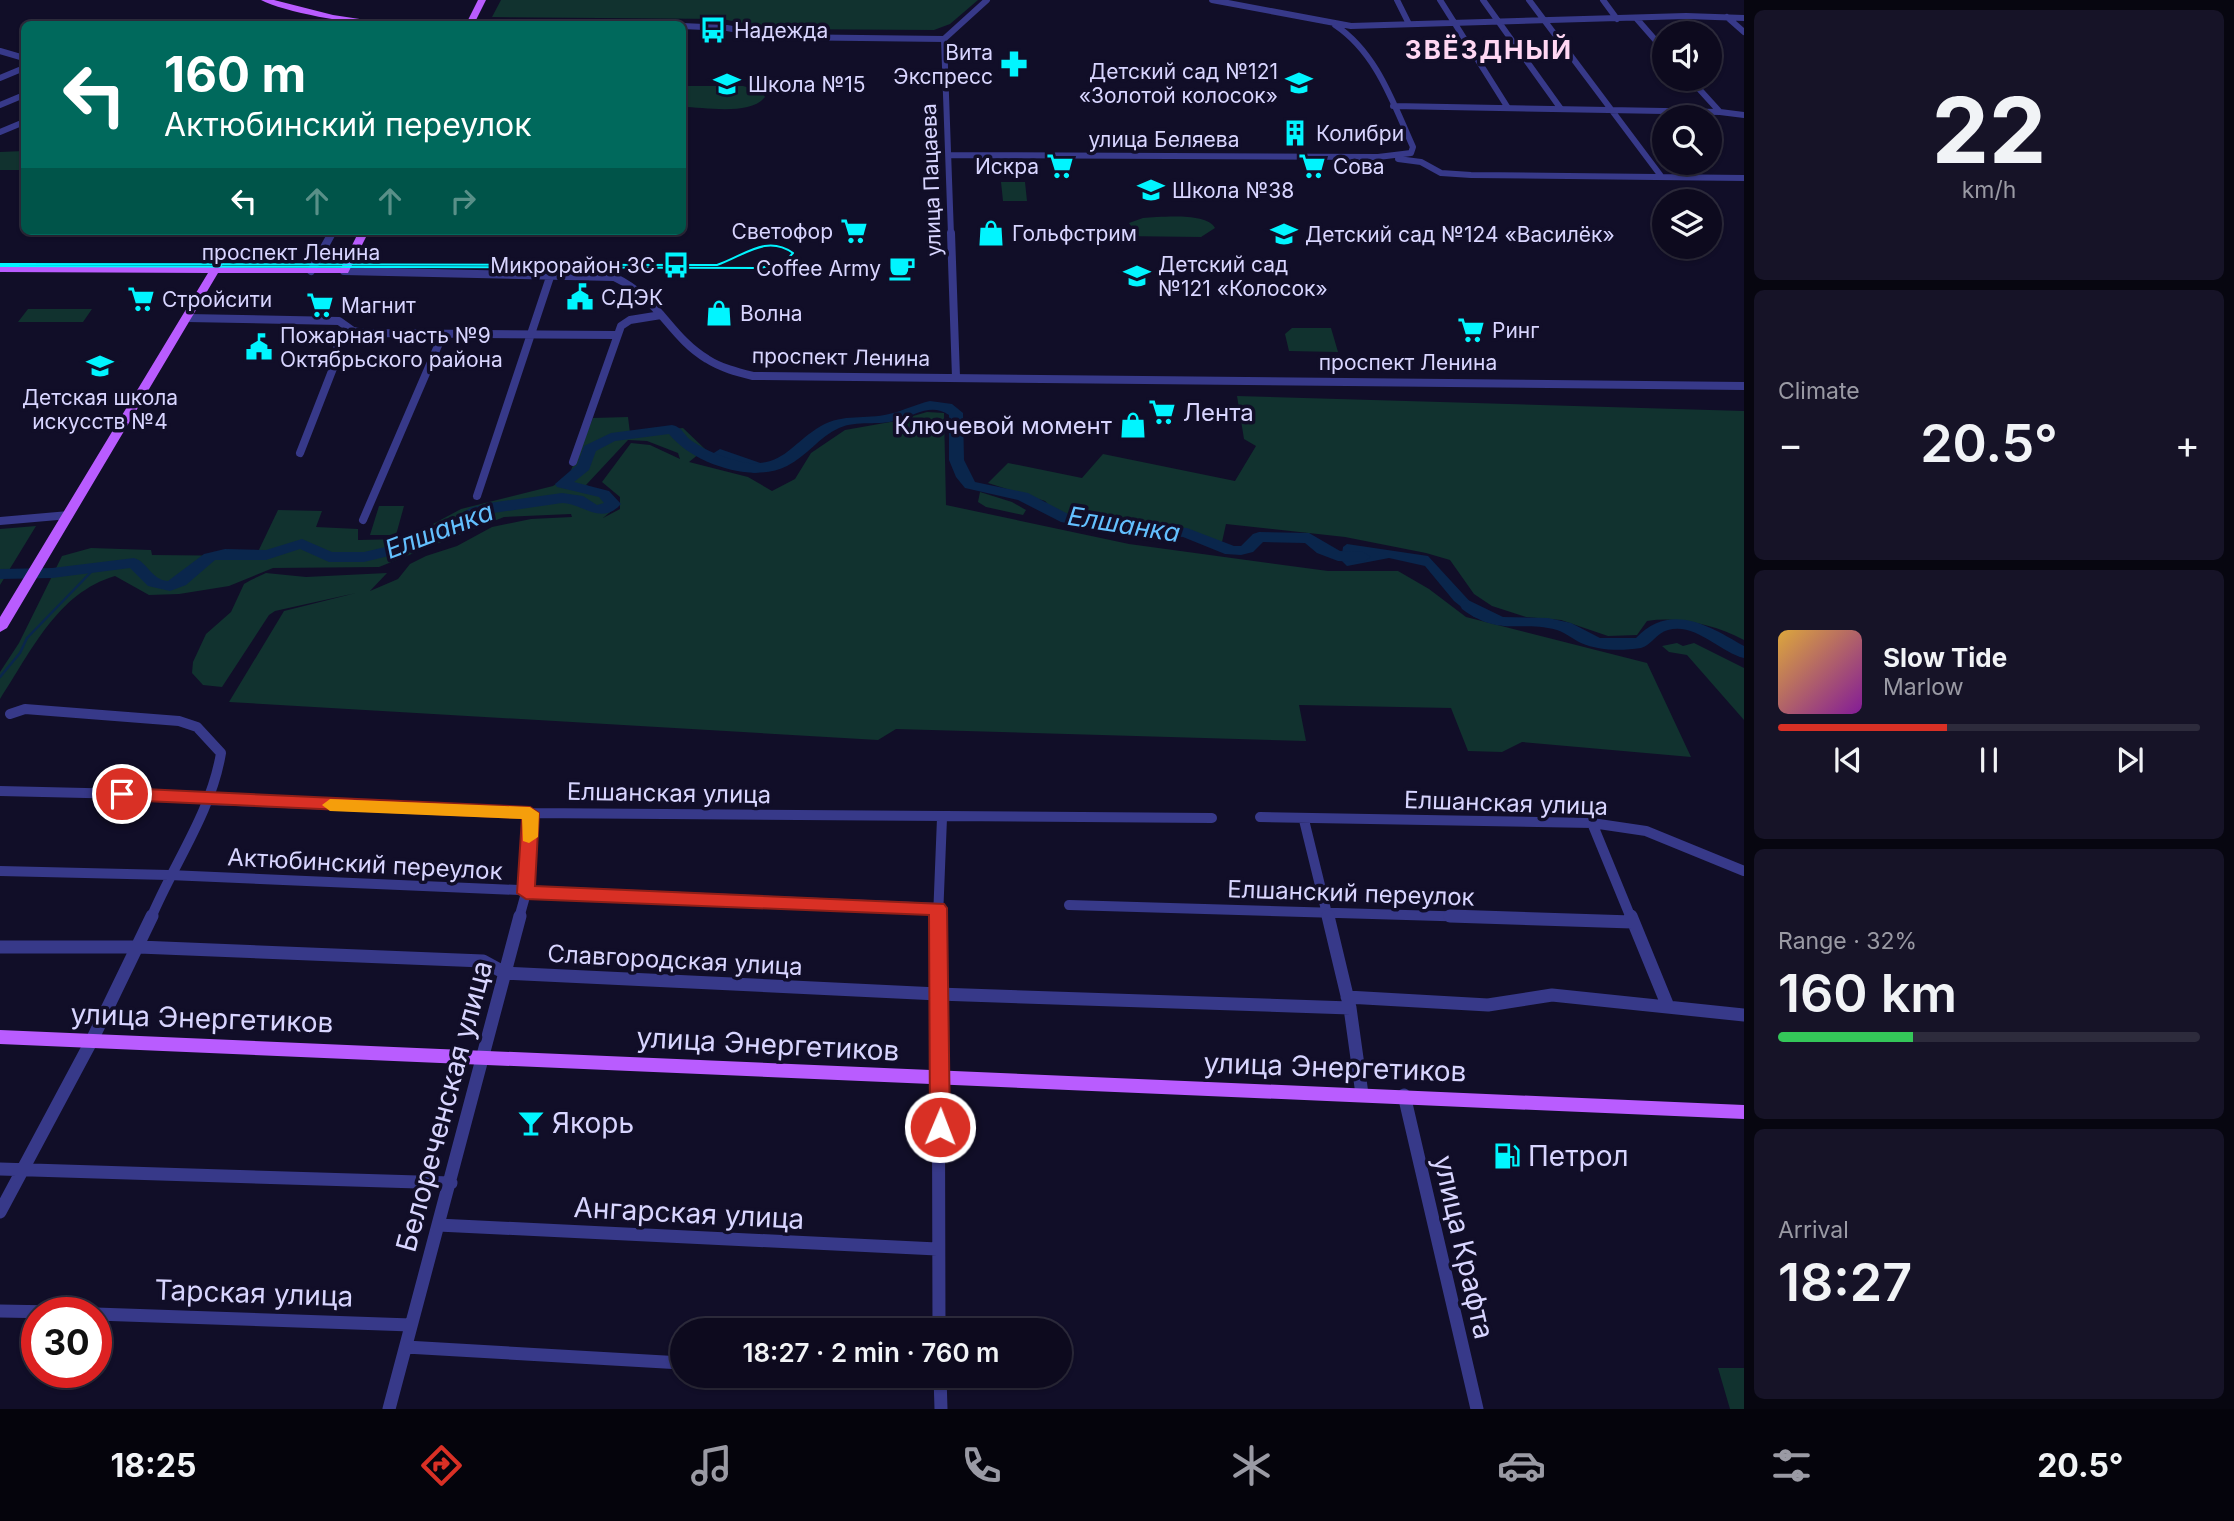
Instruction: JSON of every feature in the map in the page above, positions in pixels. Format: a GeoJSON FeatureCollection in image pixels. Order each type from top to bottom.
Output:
{"type":"FeatureCollection","features":[{"type":"Feature","properties":{"kind":"main road"},"geometry":{"type":"LineString","coordinates":[[265,0],[333,18],[361,21]]}},
{"type":"Feature","properties":{"kind":"main road"},"geometry":{"type":"LineString","coordinates":[[472,21],[482,0]]}},
{"type":"Feature","properties":{"kind":"main road"},"geometry":{"type":"LineString","coordinates":[[345,268],[362,235]]}},
{"type":"Feature","properties":{"kind":"main road","name":"проспект Ленина"},"geometry":{"type":"LineString","coordinates":[[0,262],[54,266]]}},
{"type":"Feature","properties":{"kind":"main road","name":"проспект Ленина"},"geometry":{"type":"LineString","coordinates":[[0,269],[54,266],[345,268]]}},
{"type":"Feature","properties":{"kind":"main road"},"geometry":{"type":"LineString","coordinates":[[0,628],[217,267]]}},
{"type":"Feature","properties":{"kind":"main road","name":"улица Энергетиков"},"geometry":{"type":"LineString","coordinates":[[0,1037],[941,1079],[1404,1095],[1744,1112]]}},
{"type":"Feature","properties":{"kind":"street"},"geometry":{"type":"LineString","coordinates":[[686,26],[727,28],[778,37],[944,39],[987,0]]}},
{"type":"Feature","properties":{"kind":"street"},"geometry":{"type":"LineString","coordinates":[[1212,0],[1296,13],[1335,25],[1360,42],[1413,147],[1411,152],[1401,156],[1378,157]]}},
{"type":"Feature","properties":{"kind":"street"},"geometry":{"type":"LineString","coordinates":[[1397,0],[1409,24]]}},
{"type":"Feature","properties":{"kind":"street"},"geometry":{"type":"LineString","coordinates":[[1440,0],[1507,108]]}},
{"type":"Feature","properties":{"kind":"street"},"geometry":{"type":"LineString","coordinates":[[1483,0],[1561,109]]}},
{"type":"Feature","properties":{"kind":"street"},"geometry":{"type":"LineString","coordinates":[[1529,0],[1661,176]]}},
{"type":"Feature","properties":{"kind":"street"},"geometry":{"type":"LineString","coordinates":[[1603,0],[1616,19]]}},
{"type":"Feature","properties":{"kind":"street"},"geometry":{"type":"LineString","coordinates":[[1727,17],[1744,32]]}},
{"type":"Feature","properties":{"kind":"street"},"geometry":{"type":"LineString","coordinates":[[1636,18],[1652,36]]}},
{"type":"Feature","properties":{"kind":"street"},"geometry":{"type":"LineString","coordinates":[[1335,25],[1744,18]]}},
{"type":"Feature","properties":{"kind":"street","name":"улица Пацаева"},"geometry":{"type":"LineString","coordinates":[[944,39],[956,377]]}},
{"type":"Feature","properties":{"kind":"street"},"geometry":{"type":"LineString","coordinates":[[0,51],[21,57]]}},
{"type":"Feature","properties":{"kind":"street"},"geometry":{"type":"LineString","coordinates":[[0,78],[21,69]]}},
{"type":"Feature","properties":{"kind":"street"},"geometry":{"type":"LineString","coordinates":[[1701,91],[1714,105]]}},
{"type":"Feature","properties":{"kind":"street"},"geometry":{"type":"LineString","coordinates":[[0,105],[21,96]]}},
{"type":"Feature","properties":{"kind":"street"},"geometry":{"type":"LineString","coordinates":[[1393,106],[1652,110]]}},
{"type":"Feature","properties":{"kind":"street"},"geometry":{"type":"LineString","coordinates":[[1722,112],[1728,115],[1744,115]]}},
{"type":"Feature","properties":{"kind":"street"},"geometry":{"type":"LineString","coordinates":[[0,132],[21,123]]}},
{"type":"Feature","properties":{"kind":"street","name":"улица Беляева"},"geometry":{"type":"LineString","coordinates":[[949,155],[1378,157]]}},
{"type":"Feature","properties":{"kind":"street"},"geometry":{"type":"LineString","coordinates":[[1378,157],[1421,162],[1441,173],[1744,178]]}},
{"type":"Feature","properties":{"kind":"street"},"geometry":{"type":"LineString","coordinates":[[313,268],[331,235]]}},
{"type":"Feature","properties":{"kind":"street","name":"проспект Ленина"},"geometry":{"type":"LineString","coordinates":[[345,268],[604,275],[636,287],[702,359],[738,374],[849,379],[956,377],[1744,386]]}},
{"type":"Feature","properties":{"kind":"street"},"geometry":{"type":"LineString","coordinates":[[477,496],[551,274]]}},
{"type":"Feature","properties":{"kind":"street"},"geometry":{"type":"LineString","coordinates":[[573,462],[615,335],[621,326],[630,320],[661,315]]}},
{"type":"Feature","properties":{"kind":"street"},"geometry":{"type":"LineString","coordinates":[[187,318],[339,321],[364,333],[615,335]]}},
{"type":"Feature","properties":{"kind":"street"},"geometry":{"type":"LineString","coordinates":[[325,321],[322,329],[334,335],[351,329]]}},
{"type":"Feature","properties":{"kind":"street"},"geometry":{"type":"LineString","coordinates":[[363,520],[443,334]]}},
{"type":"Feature","properties":{"kind":"street"},"geometry":{"type":"LineString","coordinates":[[300,453],[339,353],[334,335]]}},
{"type":"Feature","properties":{"kind":"street"},"geometry":{"type":"LineString","coordinates":[[0,522],[68,515]]}},
{"type":"Feature","properties":{"kind":"street"},"geometry":{"type":"LineString","coordinates":[[0,1212],[139,947],[169,875],[209,800],[217,778],[221,753],[197,727],[179,721],[24,709],[10,714]]}},
{"type":"Feature","properties":{"kind":"street","name":"Елшанская улица"},"geometry":{"type":"LineString","coordinates":[[0,791],[171,795],[209,800],[530,813],[1212,818]]}},
{"type":"Feature","properties":{"kind":"street","name":"Белореченская улица"},"geometry":{"type":"LineString","coordinates":[[389,1409],[526,893],[530,813]]}},
{"type":"Feature","properties":{"kind":"street","name":"Елшанская улица"},"geometry":{"type":"LineString","coordinates":[[1260,817],[1304,820],[1592,823],[1646,831],[1744,871]]}},
{"type":"Feature","properties":{"kind":"street"},"geometry":{"type":"LineString","coordinates":[[939,1318],[937,1249],[941,1079],[938,908],[942,818]]}},
{"type":"Feature","properties":{"kind":"street"},"geometry":{"type":"LineString","coordinates":[[1304,820],[1349,1003],[1362,1094]]}},
{"type":"Feature","properties":{"kind":"street"},"geometry":{"type":"LineString","coordinates":[[1592,823],[1667,1004]]}},
{"type":"Feature","properties":{"kind":"street","name":"Актюбинский переулок"},"geometry":{"type":"LineString","coordinates":[[0,871],[169,875],[526,893],[938,908]]}},
{"type":"Feature","properties":{"kind":"street","name":"Елшанский переулок"},"geometry":{"type":"LineString","coordinates":[[1069,905],[1632,922]]}},
{"type":"Feature","properties":{"kind":"street","name":"Славгородская улица"},"geometry":{"type":"LineString","coordinates":[[0,947],[139,947],[482,961],[505,973],[938,994],[1488,1005],[1552,995],[1667,1004],[1686,1010],[1744,1015]]}},
{"type":"Feature","properties":{"kind":"street","name":"улица Крафта"},"geometry":{"type":"LineString","coordinates":[[1404,1095],[1477,1409]]}},
{"type":"Feature","properties":{"kind":"street"},"geometry":{"type":"LineString","coordinates":[[0,1168],[451,1183]]}},
{"type":"Feature","properties":{"kind":"street","name":"Ангарская улица"},"geometry":{"type":"LineString","coordinates":[[439,1225],[937,1249]]}},
{"type":"Feature","properties":{"kind":"street"},"geometry":{"type":"LineString","coordinates":[[0,1311],[21,1311]]}},
{"type":"Feature","properties":{"kind":"street","name":"Тарская улица"},"geometry":{"type":"LineString","coordinates":[[112,1315],[411,1325]]}},
{"type":"Feature","properties":{"kind":"street"},"geometry":{"type":"LineString","coordinates":[[406,1347],[670,1362]]}},
{"type":"Feature","properties":{"kind":"street"},"geometry":{"type":"LineString","coordinates":[[940,1388],[941,1409]]}},
{"type":"Feature","properties":{"kind":"green space"},"geometry":{"type":"Polygon","coordinates":[[[501,0],[978,0],[950,24],[934,30],[774,29],[722,19],[492,17],[501,0]]]}},
{"type":"Feature","properties":{"kind":"green space"},"geometry":{"type":"Polygon","coordinates":[[[686,86],[743,86],[761,91],[765,97],[749,107],[686,107],[686,86]]]}},
{"type":"Feature","properties":{"kind":"green space"},"geometry":{"type":"Polygon","coordinates":[[[21,151],[21,170],[0,170],[0,152],[21,151]]]}},
{"type":"Feature","properties":{"kind":"green space"},"geometry":{"type":"Polygon","coordinates":[[[1001,182],[1025,182],[1027,201],[1003,201],[1001,182]]]}},
{"type":"Feature","properties":{"kind":"green space"},"geometry":{"type":"Polygon","coordinates":[[[1143,218],[1193,218],[1210,223],[1215,228],[1201,237],[1120,236],[1119,233],[1136,233],[1129,223],[1143,218]]]}},
{"type":"Feature","properties":{"kind":"green space"},"geometry":{"type":"Polygon","coordinates":[[[28,309],[92,309],[83,322],[18,322],[28,309]]]}},
{"type":"Feature","properties":{"kind":"green space"},"geometry":{"type":"Polygon","coordinates":[[[1292,328],[1331,328],[1338,352],[1289,351],[1285,334],[1292,328]]]}},
{"type":"Feature","properties":{"kind":"green space"},"geometry":{"type":"Polygon","coordinates":[[[1237,396],[1744,411],[1744,640],[1709,626],[1672,620],[1647,621],[1637,635],[1608,636],[1561,620],[1526,617],[1492,606],[1474,594],[1450,560],[1426,553],[1345,537],[1226,524],[1222,542],[1058,515],[1045,501],[988,483],[1008,463],[1082,478],[1103,454],[1235,481],[1256,446],[1244,439],[1237,396]]]}},
{"type":"Feature","properties":{"kind":"green space"},"geometry":{"type":"Polygon","coordinates":[[[927,412],[944,413],[946,505],[1129,544],[1328,571],[1398,571],[1429,589],[1466,617],[1647,663],[1691,757],[1522,742],[1502,752],[1468,751],[1451,708],[1299,705],[1306,741],[896,729],[878,740],[229,702],[284,611],[356,593],[275,611],[269,615],[222,687],[203,685],[192,673],[193,662],[206,634],[231,612],[244,584],[266,573],[306,577],[387,573],[370,591],[398,579],[410,564],[457,546],[492,527],[531,519],[572,517],[571,514],[504,517],[379,567],[273,568],[229,586],[179,594],[149,595],[115,576],[95,584],[61,610],[47,626],[0,699],[0,672],[19,643],[62,556],[91,548],[151,550],[152,555],[256,556],[278,510],[322,511],[316,527],[358,529],[358,540],[405,539],[461,509],[553,486],[569,475],[593,418],[628,417],[630,433],[683,428],[705,449],[689,462],[748,477],[772,491],[795,479],[811,453],[845,430],[896,421],[927,412]],[[628,440],[586,485],[612,496],[615,508],[603,518],[620,509],[620,497],[602,482],[631,443],[650,445],[680,459],[678,453],[647,441],[628,440]]]}},
{"type":"Feature","properties":{"kind":"green space"},"geometry":{"type":"Polygon","coordinates":[[[980,492],[1012,502],[1026,510],[1023,515],[986,507],[978,502],[980,492]]]}},
{"type":"Feature","properties":{"kind":"green space"},"geometry":{"type":"Polygon","coordinates":[[[379,506],[404,506],[396,535],[370,535],[379,506]]]}},
{"type":"Feature","properties":{"kind":"green space"},"geometry":{"type":"Polygon","coordinates":[[[36,526],[0,585],[0,529],[36,526]]]}},
{"type":"Feature","properties":{"kind":"green space"},"geometry":{"type":"Polygon","coordinates":[[[1677,643],[1683,646],[1694,643],[1744,668],[1744,720],[1687,655],[1669,652],[1662,646],[1677,643]]]}},
{"type":"Feature","properties":{"kind":"green space"},"geometry":{"type":"Polygon","coordinates":[[[1718,1368],[1744,1368],[1744,1409],[1730,1409],[1718,1368]]]}},
{"type":"Feature","properties":{"kind":"water"},"geometry":{"type":"Polygon","coordinates":[[[720,449],[772,467],[770,470],[754,473],[706,458],[720,449]]]}},
{"type":"Feature","properties":{"kind":"water"},"geometry":{"type":"Polygon","coordinates":[[[1347,544],[1428,556],[1486,619],[1474,617],[1454,601],[1425,566],[1389,558],[1347,566],[1341,560],[1343,547],[1347,544]]]}},
{"type":"Feature","properties":{"kind":"waterway","name":"Елшанка"},"geometry":{"type":"LineString","coordinates":[[0,574],[52,573],[134,563],[150,580],[158,585],[170,586],[180,581],[197,564],[217,555],[266,555],[302,544],[329,557],[364,557],[403,548],[450,527],[475,511],[489,508],[562,498],[578,499],[594,510],[606,509],[613,504],[604,494],[562,484],[584,467],[589,449],[611,437],[672,429],[686,444],[712,457],[742,466],[772,467],[788,459],[816,435],[834,425],[856,420],[886,419],[930,405],[947,407],[956,413],[956,460],[963,477],[970,485],[1023,496],[1066,519],[1110,527],[1187,533],[1234,551],[1247,549],[1259,537],[1309,538],[1323,550],[1338,556],[1363,557]]}},
{"type":"Feature","properties":{"kind":"waterway"},"geometry":{"type":"LineString","coordinates":[[0,677],[20,653],[27,638],[97,566]]}},
{"type":"Feature","properties":{"kind":"waterway","name":"Елшанка"},"geometry":{"type":"LineString","coordinates":[[1468,605],[1492,620],[1503,623],[1548,623],[1562,626],[1586,639],[1613,645],[1641,643],[1652,631],[1664,625],[1691,626],[1744,653]]}},
{"type":"Feature","properties":{"kind":"tram line"},"geometry":{"type":"LineString","coordinates":[[0,264],[717,265],[764,246],[783,248],[793,253],[783,264],[759,268],[0,266]]}},
{"type":"Feature","properties":{"kind":"slow traffic"},"geometry":{"type":"LineString","coordinates":[[330,805],[530,813],[529,837]]}},
{"type":"Feature","properties":{"kind":"place","name":"Надежда"},"geometry":{"type":"Point","coordinates":[713,30]}},
{"type":"Feature","properties":{"kind":"place","name":"Вита Экспресс"},"geometry":{"type":"Point","coordinates":[1014,64]}},
{"type":"Feature","properties":{"kind":"place","name":"Детский сад №121 «Золотой колосок»"},"geometry":{"type":"Point","coordinates":[1299,83]}},
{"type":"Feature","properties":{"kind":"place","name":"Школа №15"},"geometry":{"type":"Point","coordinates":[727,84]}},
{"type":"Feature","properties":{"kind":"place","name":"Колибри"},"geometry":{"type":"Point","coordinates":[1295,133]}},
{"type":"Feature","properties":{"kind":"place","name":"Искра"},"geometry":{"type":"Point","coordinates":[1060,166]}},
{"type":"Feature","properties":{"kind":"place","name":"Сова"},"geometry":{"type":"Point","coordinates":[1312,166]}},
{"type":"Feature","properties":{"kind":"place","name":"Школа №38"},"geometry":{"type":"Point","coordinates":[1151,190]}},
{"type":"Feature","properties":{"kind":"place","name":"Светофор"},"geometry":{"type":"Point","coordinates":[854,231]}},
{"type":"Feature","properties":{"kind":"place","name":"Гольфстрим"},"geometry":{"type":"Point","coordinates":[991,233]}},
{"type":"Feature","properties":{"kind":"place","name":"Детский сад №124 «Василёк»"},"geometry":{"type":"Point","coordinates":[1284,234]}},
{"type":"Feature","properties":{"kind":"place","name":"Микрорайон 3С"},"geometry":{"type":"Point","coordinates":[676,265]}},
{"type":"Feature","properties":{"kind":"place","name":"Coffee Army"},"geometry":{"type":"Point","coordinates":[902,268]}},
{"type":"Feature","properties":{"kind":"place","name":"Детский сад №121 «Колосок»"},"geometry":{"type":"Point","coordinates":[1137,276]}},
{"type":"Feature","properties":{"kind":"place","name":"СДЭК"},"geometry":{"type":"Point","coordinates":[580,297]}},
{"type":"Feature","properties":{"kind":"place","name":"Стройсити"},"geometry":{"type":"Point","coordinates":[141,299]}},
{"type":"Feature","properties":{"kind":"place","name":"Магнит"},"geometry":{"type":"Point","coordinates":[320,305]}},
{"type":"Feature","properties":{"kind":"place","name":"Волна"},"geometry":{"type":"Point","coordinates":[719,313]}},
{"type":"Feature","properties":{"kind":"place","name":"Ринг"},"geometry":{"type":"Point","coordinates":[1471,330]}},
{"type":"Feature","properties":{"kind":"place","name":"Пожарная часть №9 Октябрьского района"},"geometry":{"type":"Point","coordinates":[259,347]}},
{"type":"Feature","properties":{"kind":"place","name":"Детская школа искусств №4"},"geometry":{"type":"Point","coordinates":[100,366]}},
{"type":"Feature","properties":{"kind":"place","name":"Лента"},"geometry":{"type":"Point","coordinates":[1162,412]}},
{"type":"Feature","properties":{"kind":"place","name":"Ключевой момент"},"geometry":{"type":"Point","coordinates":[1133,425]}},
{"type":"Feature","properties":{"kind":"place","name":"Якорь"},"geometry":{"type":"Point","coordinates":[531,1123]}},
{"type":"Feature","properties":{"kind":"place","name":"Петрол"},"geometry":{"type":"Point","coordinates":[1507,1156]}},
{"type":"Feature","properties":{"kind":"district","name":"ЗВЁЗДНЫЙ"},"geometry":{"type":"Point","coordinates":[1489,49]}},
{"type":"Feature","properties":{"kind":"route"},"geometry":{"type":"LineString","coordinates":[[122,794],[530,813],[526,893],[938,908],[940,1127]]}}]}
